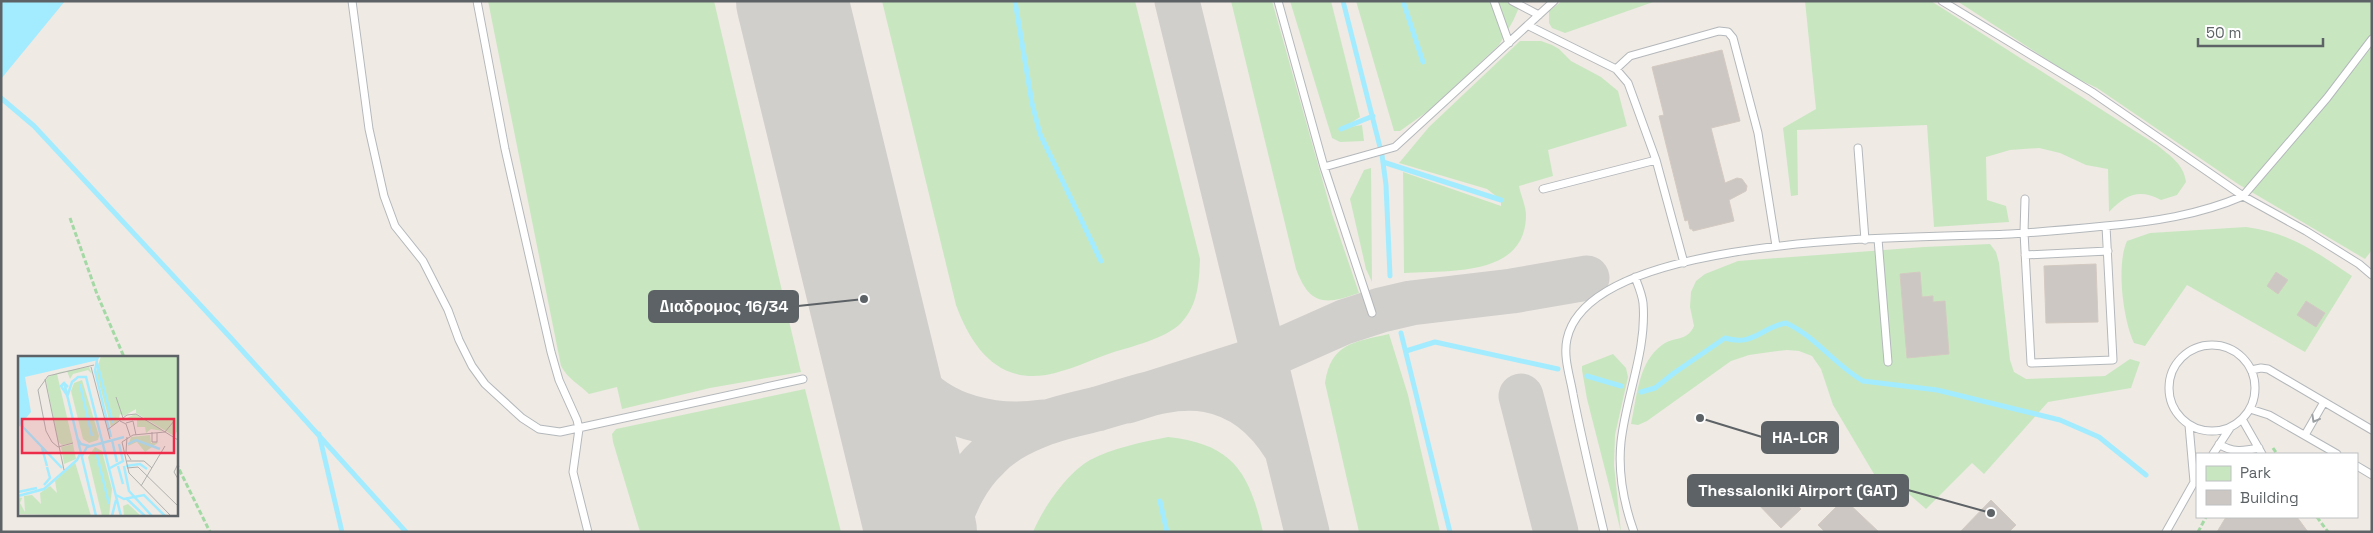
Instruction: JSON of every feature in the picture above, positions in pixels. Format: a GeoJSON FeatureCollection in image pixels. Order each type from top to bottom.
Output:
{"type":"FeatureCollection","features":[{"type":"Feature","properties":{"kind":"lane"},"geometry":{"type":"LineString","coordinates":[[352,1],[369,129],[384,196],[395,226],[424,262],[472,366],[491,390],[522,418],[539,429],[560,432],[803,379]]}},
{"type":"Feature","properties":{"kind":"lane"},"geometry":{"type":"LineString","coordinates":[[477,1],[505,149],[551,352],[559,380],[577,420],[579,429],[573,472],[588,532]]}},
{"type":"Feature","properties":{"kind":"lane"},"geometry":{"type":"LineString","coordinates":[[1278,1],[1324,167],[1372,313]]}},
{"type":"Feature","properties":{"kind":"lane"},"geometry":{"type":"LineString","coordinates":[[1494,1],[1509,43]]}},
{"type":"Feature","properties":{"kind":"lane"},"geometry":{"type":"LineString","coordinates":[[1512,1],[1539,15]]}},
{"type":"Feature","properties":{"kind":"lane"},"geometry":{"type":"LineString","coordinates":[[1541,1],[1545,9]]}},
{"type":"Feature","properties":{"kind":"lane"},"geometry":{"type":"LineString","coordinates":[[1324,167],[1395,147],[1529,26],[1554,1]]}},
{"type":"Feature","properties":{"kind":"lane"},"geometry":{"type":"LineString","coordinates":[[1942,1],[2092,92],[2243,196],[2306,231],[2370,271]]}},
{"type":"Feature","properties":{"kind":"lane"},"geometry":{"type":"LineString","coordinates":[[1529,26],[1616,69],[1628,83],[1656,160],[1684,263]]}},
{"type":"Feature","properties":{"kind":"lane"},"geometry":{"type":"LineString","coordinates":[[1616,69],[1630,56],[1719,31],[1728,32],[1733,38],[1758,133],[1776,246]]}},
{"type":"Feature","properties":{"kind":"lane"},"geometry":{"type":"LineString","coordinates":[[1604,532],[1578,423],[1567,359],[1567,339],[1574,322],[1586,305],[1610,288],[1635,277],[1684,263],[1728,253],[1776,246],[2106,226],[2173,218],[2224,204],[2243,196],[2327,98],[2372,39]]}},
{"type":"Feature","properties":{"kind":"lane"},"geometry":{"type":"LineString","coordinates":[[1858,148],[1864,240]]}},
{"type":"Feature","properties":{"kind":"lane"},"geometry":{"type":"LineString","coordinates":[[1543,189],[1656,160]]}},
{"type":"Feature","properties":{"kind":"lane"},"geometry":{"type":"LineString","coordinates":[[2025,199],[2024,232],[2031,363],[2113,360],[2106,226]]}},
{"type":"Feature","properties":{"kind":"lane"},"geometry":{"type":"LineString","coordinates":[[1878,239],[1888,362]]}},
{"type":"Feature","properties":{"kind":"lane"},"geometry":{"type":"LineString","coordinates":[[2025,255],[2108,251]]}},
{"type":"Feature","properties":{"kind":"lane"},"geometry":{"type":"LineString","coordinates":[[1634,532],[1627,512],[1620,456],[1624,422],[1643,332],[1643,302],[1635,277]]}},
{"type":"Feature","properties":{"kind":"lane"},"geometry":{"type":"LineString","coordinates":[[2214,453],[2230,428],[2242,420],[2250,409],[2255,390],[2251,370],[2241,357],[2227,348],[2202,347],[2187,354],[2172,373],[2169,390],[2173,406],[2182,420],[2189,425],[2209,431],[2230,428]]}},
{"type":"Feature","properties":{"kind":"lane"},"geometry":{"type":"LineString","coordinates":[[2251,370],[2268,369],[2372,430]]}},
{"type":"Feature","properties":{"kind":"lane"},"geometry":{"type":"LineString","coordinates":[[2305,436],[2324,402]]}},
{"type":"Feature","properties":{"kind":"lane"},"geometry":{"type":"LineString","coordinates":[[2250,409],[2269,415],[2335,453]]}},
{"type":"Feature","properties":{"kind":"lane"},"geometry":{"type":"LineString","coordinates":[[2242,420],[2260,451]]}},
{"type":"Feature","properties":{"kind":"lane"},"geometry":{"type":"LineString","coordinates":[[2166,532],[2195,480],[2189,425]]}},
{"type":"Feature","properties":{"kind":"lane"},"geometry":{"type":"LineString","coordinates":[[2219,444],[2228,450],[2260,451]]}},
{"type":"Feature","properties":{"kind":"lane"},"geometry":{"type":"LineString","coordinates":[[2358,467],[2372,474]]}},
{"type":"Feature","properties":{"kind":"path"},"geometry":{"type":"LineString","coordinates":[[70,218],[97,294],[124,356]]}},
{"type":"Feature","properties":{"kind":"path"},"geometry":{"type":"LineString","coordinates":[[178,467],[210,532]]}},
{"type":"Feature","properties":{"kind":"path"},"geometry":{"type":"LineString","coordinates":[[2198,532],[2205,518]]}},
{"type":"Feature","properties":{"kind":"path"},"geometry":{"type":"LineString","coordinates":[[2319,518],[2328,532]]}},
{"type":"Feature","properties":{"kind":"green space"},"geometry":{"type":"Polygon","coordinates":[[[488,1],[714,1],[801,372],[710,388],[622,409],[617,387],[589,394],[567,374],[561,366],[488,1]]]}},
{"type":"Feature","properties":{"kind":"green space"},"geometry":{"type":"Polygon","coordinates":[[[882,1],[1135,1],[1200,259],[1198,285],[1194,301],[1187,316],[1181,323],[1167,333],[1148,341],[1046,375],[1029,376],[1013,373],[1000,367],[988,358],[969,334],[956,305],[882,1]]]}},
{"type":"Feature","properties":{"kind":"green space"},"geometry":{"type":"Polygon","coordinates":[[[1231,1],[1272,1],[1332,214],[1359,293],[1337,300],[1320,299],[1313,296],[1301,281],[1296,269],[1231,1]]]}},
{"type":"Feature","properties":{"kind":"green space"},"geometry":{"type":"Polygon","coordinates":[[[1290,1],[1331,1],[1360,117],[1343,128],[1362,125],[1364,141],[1340,142],[1332,138],[1290,1]]]}},
{"type":"Feature","properties":{"kind":"green space"},"geometry":{"type":"Polygon","coordinates":[[[1356,1],[1522,1],[1499,45],[1428,111],[1400,131],[1394,131],[1356,1]]]}},
{"type":"Feature","properties":{"kind":"green space"},"geometry":{"type":"Polygon","coordinates":[[[1562,1],[1656,1],[1565,33],[1552,28],[1549,23],[1549,11],[1562,1]]]}},
{"type":"Feature","properties":{"kind":"green space"},"geometry":{"type":"Polygon","coordinates":[[[1805,1],[1931,1],[2157,145],[2179,165],[2186,182],[2177,195],[2161,200],[2146,194],[2133,195],[2121,201],[2109,212],[2108,169],[2086,165],[2060,153],[2039,148],[2010,150],[1986,157],[1987,200],[2006,206],[2009,222],[1934,227],[1927,125],[1797,130],[1798,195],[1791,196],[1783,128],[1816,109],[1805,1]]]}},
{"type":"Feature","properties":{"kind":"green space"},"geometry":{"type":"Polygon","coordinates":[[[1957,1],[2372,1],[2372,250],[2365,259],[2238,184],[2097,88],[2074,77],[1957,1]]]}},
{"type":"Feature","properties":{"kind":"green space"},"geometry":{"type":"Polygon","coordinates":[[[1520,41],[1541,41],[1552,45],[1571,61],[1601,77],[1618,91],[1627,126],[1548,150],[1553,176],[1519,186],[1526,216],[1522,236],[1513,251],[1481,267],[1441,272],[1404,273],[1403,172],[1501,206],[1501,200],[1487,189],[1399,163],[1429,127],[1520,41]]]}},
{"type":"Feature","properties":{"kind":"green space"},"geometry":{"type":"Polygon","coordinates":[[[1371,168],[1372,282],[1366,269],[1350,199],[1364,170],[1371,168]]]}},
{"type":"Feature","properties":{"kind":"green space"},"geometry":{"type":"Polygon","coordinates":[[[2246,227],[2277,234],[2302,244],[2352,276],[2305,352],[2187,285],[2145,346],[2134,343],[2130,333],[2122,292],[2122,264],[2127,241],[2150,233],[2246,227]]]}},
{"type":"Feature","properties":{"kind":"green space"},"geometry":{"type":"Polygon","coordinates":[[[1990,244],[1996,252],[1999,263],[2010,360],[2014,372],[2026,379],[2105,376],[2130,359],[2140,362],[2131,388],[2048,402],[1984,474],[1972,463],[1926,509],[1894,481],[1874,474],[1833,405],[1821,369],[1812,356],[1799,351],[1787,350],[1749,355],[1731,361],[1647,421],[1638,425],[1631,424],[1637,392],[1648,361],[1662,345],[1684,337],[1694,326],[1690,307],[1691,292],[1696,281],[1705,274],[1738,261],[1990,244]]]}},
{"type":"Feature","properties":{"kind":"green space"},"geometry":{"type":"Polygon","coordinates":[[[1389,334],[1408,395],[1440,532],[1359,532],[1325,383],[1333,360],[1346,346],[1365,339],[1389,334]]]}},
{"type":"Feature","properties":{"kind":"green space"},"geometry":{"type":"Polygon","coordinates":[[[1613,354],[1626,368],[1628,377],[1615,435],[1614,465],[1621,532],[1587,399],[1582,370],[1582,366],[1613,354]]]}},
{"type":"Feature","properties":{"kind":"green space"},"geometry":{"type":"Polygon","coordinates":[[[805,389],[841,532],[640,532],[613,442],[612,434],[616,429],[805,389]]]}},
{"type":"Feature","properties":{"kind":"green space"},"geometry":{"type":"Polygon","coordinates":[[[1168,437],[1208,446],[1223,454],[1235,465],[1244,477],[1251,493],[1263,532],[1033,532],[1043,512],[1064,482],[1081,466],[1090,460],[1118,449],[1168,437]]]}},
{"type":"Feature","properties":{"kind":"water"},"geometry":{"type":"Polygon","coordinates":[[[1,1],[65,1],[1,79],[1,1]]]}},
{"type":"Feature","properties":{"kind":"building"},"geometry":{"type":"Polygon","coordinates":[[[1722,50],[1740,121],[1711,128],[1725,183],[1737,178],[1742,179],[1747,186],[1746,191],[1729,200],[1734,221],[1693,231],[1690,229],[1688,220],[1685,221],[1659,116],[1664,115],[1652,67],[1722,50]]]}},
{"type":"Feature","properties":{"kind":"building"},"geometry":{"type":"Polygon","coordinates":[[[2096,264],[2098,322],[2046,323],[2044,266],[2096,264]]]}},
{"type":"Feature","properties":{"kind":"building"},"geometry":{"type":"Polygon","coordinates":[[[1920,272],[1922,297],[1933,296],[1933,302],[1945,301],[1949,354],[1907,358],[1900,274],[1920,272]]]}},
{"type":"Feature","properties":{"kind":"building"},"geometry":{"type":"Polygon","coordinates":[[[2276,272],[2288,280],[2278,294],[2267,286],[2276,272]]]}},
{"type":"Feature","properties":{"kind":"building"},"geometry":{"type":"Polygon","coordinates":[[[2306,301],[2325,313],[2316,327],[2297,315],[2306,301]]]}},
{"type":"Feature","properties":{"kind":"building"},"geometry":{"type":"Polygon","coordinates":[[[1776,481],[1801,509],[1781,528],[1755,501],[1776,481]]]}},
{"type":"Feature","properties":{"kind":"building"},"geometry":{"type":"Polygon","coordinates":[[[1844,499],[1879,532],[1825,532],[1818,525],[1844,499]]]}},
{"type":"Feature","properties":{"kind":"building"},"geometry":{"type":"Polygon","coordinates":[[[1991,500],[2016,525],[2009,532],[1960,532],[1991,500]]]}},
{"type":"Feature","properties":{"kind":"building"},"geometry":{"type":"Polygon","coordinates":[[[2225,518],[2298,518],[2308,532],[2217,532],[2225,518]]]}},
{"type":"Feature","properties":{"kind":"waterway"},"geometry":{"type":"LineString","coordinates":[[1015,1],[1032,103],[1040,134],[1101,261]]}},
{"type":"Feature","properties":{"kind":"waterway"},"geometry":{"type":"LineString","coordinates":[[1343,1],[1382,155],[1386,185],[1390,276]]}},
{"type":"Feature","properties":{"kind":"waterway"},"geometry":{"type":"LineString","coordinates":[[1403,1],[1423,62]]}},
{"type":"Feature","properties":{"kind":"waterway"},"geometry":{"type":"LineString","coordinates":[[1,98],[34,126],[230,337],[406,532]]}},
{"type":"Feature","properties":{"kind":"waterway"},"geometry":{"type":"LineString","coordinates":[[1341,129],[1373,116]]}},
{"type":"Feature","properties":{"kind":"waterway"},"geometry":{"type":"LineString","coordinates":[[1383,162],[1501,200]]}},
{"type":"Feature","properties":{"kind":"waterway"},"geometry":{"type":"LineString","coordinates":[[1641,392],[1655,388],[1725,338],[1743,340],[1786,323],[1806,335],[1843,367],[1863,381],[1937,390],[2060,420],[2099,437],[2146,475]]}},
{"type":"Feature","properties":{"kind":"waterway"},"geometry":{"type":"LineString","coordinates":[[1401,333],[1450,532]]}},
{"type":"Feature","properties":{"kind":"waterway"},"geometry":{"type":"LineString","coordinates":[[1406,351],[1435,342],[1558,369]]}},
{"type":"Feature","properties":{"kind":"waterway"},"geometry":{"type":"LineString","coordinates":[[1587,376],[1621,386]]}},
{"type":"Feature","properties":{"kind":"waterway"},"geometry":{"type":"LineString","coordinates":[[319,434],[342,532]]}},
{"type":"Feature","properties":{"kind":"waterway"},"geometry":{"type":"LineString","coordinates":[[1160,501],[1167,532]]}},
{"type":"Feature","properties":{"kind":"taxiway"},"geometry":{"type":"LineString","coordinates":[[1177,1],[1307,532]]}},
{"type":"Feature","properties":{"kind":"taxiway"},"geometry":{"type":"LineString","coordinates":[[1127,401],[1263,358],[1344,322],[1381,310],[1411,303],[1512,291],[1587,278]]}},
{"type":"Feature","properties":{"kind":"taxiway"},"geometry":{"type":"LineString","coordinates":[[864,299],[903,369],[922,392],[937,403],[970,418],[989,422],[1007,424],[1043,422]]}},
{"type":"Feature","properties":{"kind":"taxiway"},"geometry":{"type":"LineString","coordinates":[[945,532],[957,501],[967,482],[980,465],[1004,443],[1050,421],[1152,393],[1194,388],[1232,397],[1262,418],[1285,447]]}},
{"type":"Feature","properties":{"kind":"taxiway"},"geometry":{"type":"LineString","coordinates":[[1521,396],[1556,532]]}},
{"type":"Feature","properties":{"kind":"taxiway"},"geometry":{"type":"LineString","coordinates":[[916,509],[916,532]]}},
{"type":"Feature","properties":{"kind":"runway"},"geometry":{"type":"LineString","coordinates":[[792,1],[921,532]]}},
{"type":"Feature","properties":{"kind":"place","name":"Διαδρομος 16/34"},"geometry":{"type":"Point","coordinates":[864,299]}},
{"type":"Feature","properties":{"kind":"place","name":"HA-LCR"},"geometry":{"type":"Point","coordinates":[1700,418]}},
{"type":"Feature","properties":{"kind":"place","name":"Thessaloniki Airport (GAT)"},"geometry":{"type":"Point","coordinates":[1991,513]}}]}
